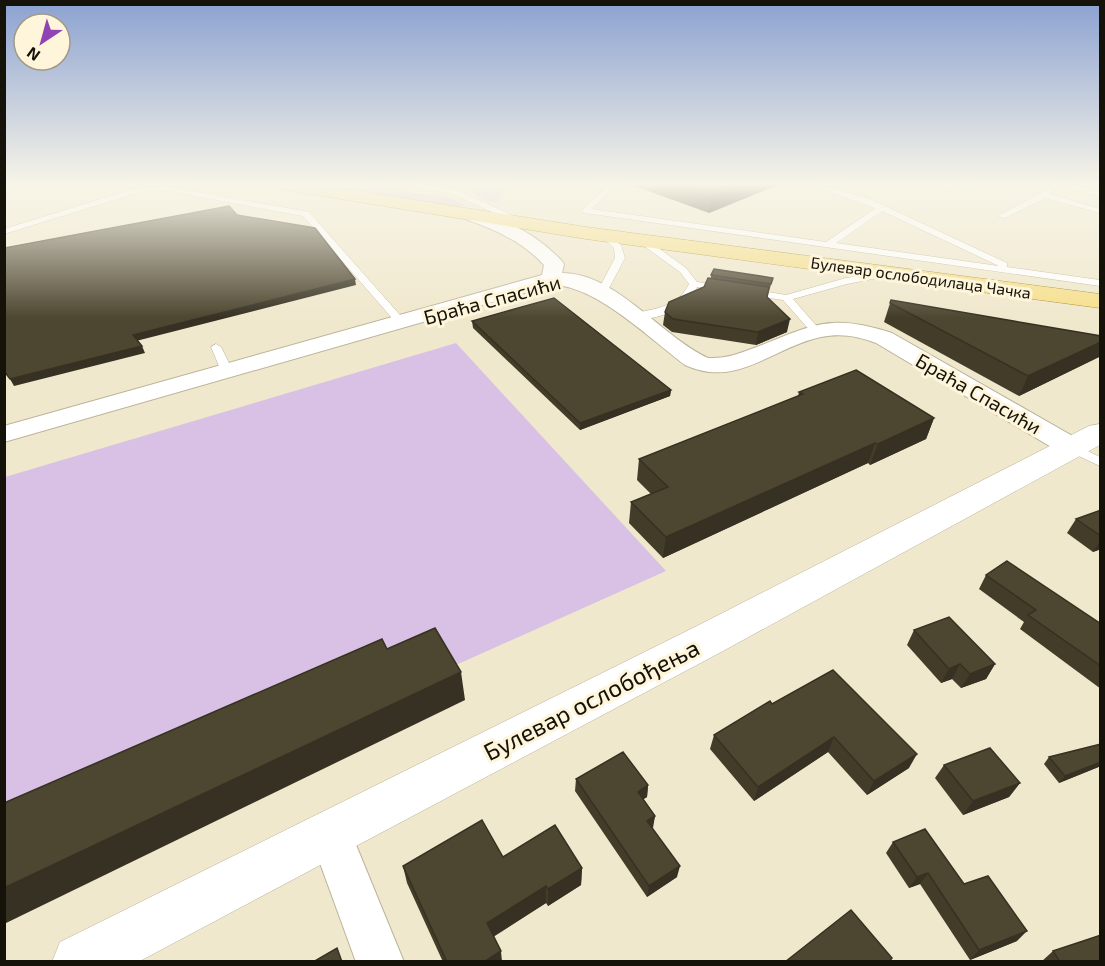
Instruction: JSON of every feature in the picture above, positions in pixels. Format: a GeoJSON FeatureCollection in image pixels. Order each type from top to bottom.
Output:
{"type":"FeatureCollection","features":[{"type":"Feature","properties":{"kind":"main road","name":"Булевар ослободилаца Чачка"},"geometry":{"type":"LineString","coordinates":[[559,228],[890,273],[1014,280],[1101,301]]}},
{"type":"Feature","properties":{"kind":"main road"},"geometry":{"type":"LineString","coordinates":[[1014,280],[1101,311]]}},
{"type":"Feature","properties":{"kind":"main road","name":"Булевар ослобођења"},"geometry":{"type":"LineString","coordinates":[[80,962],[709,639],[1091,448]]}},
{"type":"Feature","properties":{"kind":"street"},"geometry":{"type":"LineString","coordinates":[[506,228],[534,245],[554,264],[551,279]]}},
{"type":"Feature","properties":{"kind":"street","name":"Браћа Спасићи"},"geometry":{"type":"LineString","coordinates":[[4,434],[551,279],[569,279],[602,292],[693,360],[717,368],[728,366],[816,331],[847,328],[884,338],[1091,448]]}},
{"type":"Feature","properties":{"kind":"street"},"geometry":{"type":"LineString","coordinates":[[330,833],[380,962]]}},
{"type":"Feature","properties":{"kind":"lane"},"geometry":{"type":"LineString","coordinates":[[318,228],[402,323]]}},
{"type":"Feature","properties":{"kind":"lane"},"geometry":{"type":"LineString","coordinates":[[707,228],[828,245],[1014,280],[1101,283]]}},
{"type":"Feature","properties":{"kind":"lane"},"geometry":{"type":"LineString","coordinates":[[828,245],[852,228]]}},
{"type":"Feature","properties":{"kind":"lane"},"geometry":{"type":"LineString","coordinates":[[918,228],[1014,280]]}},
{"type":"Feature","properties":{"kind":"lane"},"geometry":{"type":"LineString","coordinates":[[602,292],[620,258],[618,247],[605,235]]}},
{"type":"Feature","properties":{"kind":"lane"},"geometry":{"type":"LineString","coordinates":[[640,239],[683,270],[694,284],[728,289]]}},
{"type":"Feature","properties":{"kind":"lane"},"geometry":{"type":"LineString","coordinates":[[740,291],[786,298],[890,273]]}},
{"type":"Feature","properties":{"kind":"lane"},"geometry":{"type":"LineString","coordinates":[[636,316],[683,304],[694,284]]}},
{"type":"Feature","properties":{"kind":"lane"},"geometry":{"type":"LineString","coordinates":[[786,298],[816,331]]}},
{"type":"Feature","properties":{"kind":"lane"},"geometry":{"type":"LineString","coordinates":[[216,347],[227,371]]}},
{"type":"Feature","properties":{"kind":"shaded area"},"geometry":{"type":"Polygon","coordinates":[[[456,343],[666,571],[447,669],[465,700],[5,907],[5,477],[456,343]]]}},
{"type":"Feature","properties":{"kind":"building"},"geometry":{"type":"Polygon","coordinates":[[[111,228],[315,228],[355,279],[133,335],[142,346],[10,379],[4,371],[4,248],[111,228]]]}},
{"type":"Feature","properties":{"kind":"building"},"geometry":{"type":"Polygon","coordinates":[[[714,269],[773,278],[771,284],[711,275],[714,269]]]}},
{"type":"Feature","properties":{"kind":"building"},"geometry":{"type":"Polygon","coordinates":[[[708,278],[769,287],[767,297],[790,319],[758,332],[673,319],[665,312],[669,302],[704,287],[708,278]]]}},
{"type":"Feature","properties":{"kind":"building"},"geometry":{"type":"Polygon","coordinates":[[[554,298],[671,390],[580,423],[472,321],[554,298]]]}},
{"type":"Feature","properties":{"kind":"building"},"geometry":{"type":"Polygon","coordinates":[[[891,300],[1101,336],[1101,342],[1028,376],[890,303],[891,300]]]}},
{"type":"Feature","properties":{"kind":"building"},"geometry":{"type":"Polygon","coordinates":[[[856,370],[934,418],[666,537],[631,502],[668,487],[639,459],[803,394],[799,392],[856,370]]]}},
{"type":"Feature","properties":{"kind":"building"},"geometry":{"type":"Polygon","coordinates":[[[1101,510],[1101,536],[1076,519],[1101,510]]]}},
{"type":"Feature","properties":{"kind":"building"},"geometry":{"type":"Polygon","coordinates":[[[1007,561],[1101,624],[1101,666],[1028,615],[1036,610],[986,575],[1007,561]]]}},
{"type":"Feature","properties":{"kind":"building"},"geometry":{"type":"Polygon","coordinates":[[[949,617],[995,664],[970,674],[960,664],[949,669],[914,630],[949,617]]]}},
{"type":"Feature","properties":{"kind":"building"},"geometry":{"type":"Polygon","coordinates":[[[435,628],[461,672],[4,888],[4,803],[382,639],[387,649],[435,628]]]}},
{"type":"Feature","properties":{"kind":"building"},"geometry":{"type":"Polygon","coordinates":[[[833,670],[917,754],[874,781],[834,737],[758,787],[714,735],[770,701],[772,704],[833,670]]]}},
{"type":"Feature","properties":{"kind":"building"},"geometry":{"type":"Polygon","coordinates":[[[1101,744],[1101,762],[1065,776],[1049,757],[1101,744]]]}},
{"type":"Feature","properties":{"kind":"building"},"geometry":{"type":"Polygon","coordinates":[[[990,748],[1020,783],[973,801],[944,765],[990,748]]]}},
{"type":"Feature","properties":{"kind":"building"},"geometry":{"type":"Polygon","coordinates":[[[623,752],[648,785],[638,792],[655,816],[647,821],[680,866],[649,886],[576,779],[623,752]]]}},
{"type":"Feature","properties":{"kind":"building"},"geometry":{"type":"Polygon","coordinates":[[[482,820],[503,857],[555,825],[582,868],[548,889],[546,886],[487,923],[501,951],[484,962],[447,962],[403,866],[482,820]]]}},
{"type":"Feature","properties":{"kind":"building"},"geometry":{"type":"Polygon","coordinates":[[[925,829],[964,884],[988,876],[1027,931],[979,950],[928,873],[917,877],[893,842],[925,829]]]}},
{"type":"Feature","properties":{"kind":"building"},"geometry":{"type":"Polygon","coordinates":[[[851,910],[892,958],[889,962],[785,962],[851,910]]]}},
{"type":"Feature","properties":{"kind":"building"},"geometry":{"type":"Polygon","coordinates":[[[1101,935],[1101,962],[1060,962],[1053,951],[1101,935]]]}},
{"type":"Feature","properties":{"kind":"building"},"geometry":{"type":"Polygon","coordinates":[[[337,948],[342,962],[313,962],[337,948]]]}}]}
